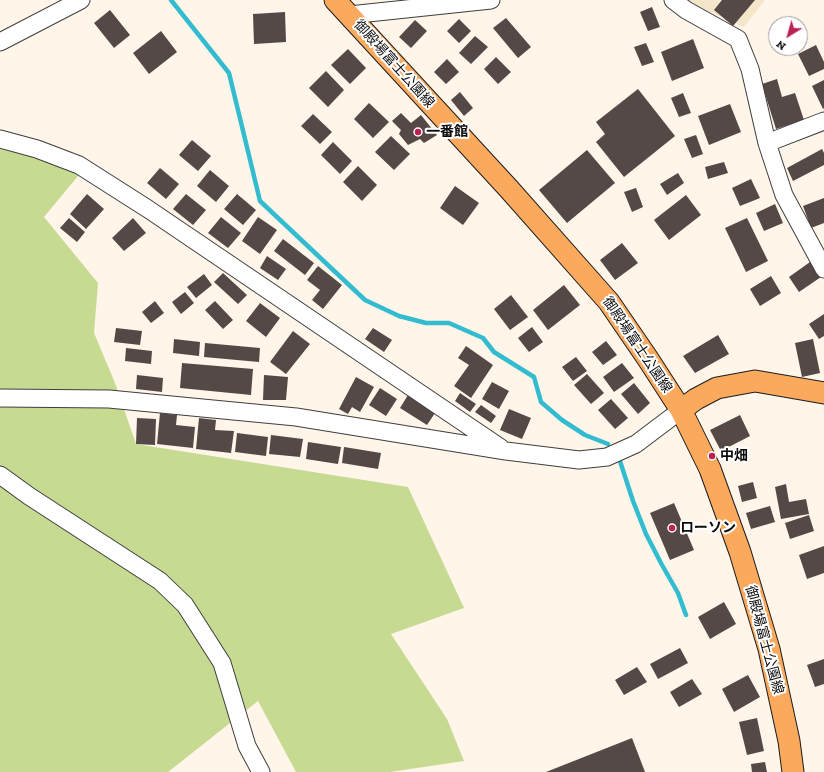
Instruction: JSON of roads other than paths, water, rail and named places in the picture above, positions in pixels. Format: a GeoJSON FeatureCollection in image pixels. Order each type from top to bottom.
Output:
{"type":"FeatureCollection","features":[{"type":"Feature","properties":{"kind":"main road","name":"御殿場富士公園線"},"geometry":{"type":"LineString","coordinates":[[342,8],[509,190],[609,302],[681,410],[710,469],[740,552],[769,649],[789,741],[793,772]]}},
{"type":"Feature","properties":{"kind":"main road"},"geometry":{"type":"LineString","coordinates":[[681,410],[696,399],[717,388],[755,381],[824,393]]}},
{"type":"Feature","properties":{"kind":"street"},"geometry":{"type":"LineString","coordinates":[[0,42],[81,0]]}},
{"type":"Feature","properties":{"kind":"street"},"geometry":{"type":"LineString","coordinates":[[342,8],[491,0]]}},
{"type":"Feature","properties":{"kind":"street"},"geometry":{"type":"LineString","coordinates":[[673,0],[686,10],[738,39],[750,69],[767,143],[784,195],[824,269]]}},
{"type":"Feature","properties":{"kind":"street"},"geometry":{"type":"LineString","coordinates":[[767,143],[824,121]]}},
{"type":"Feature","properties":{"kind":"street"},"geometry":{"type":"LineString","coordinates":[[0,140],[37,149],[79,165],[148,209],[506,451]]}},
{"type":"Feature","properties":{"kind":"street"},"geometry":{"type":"LineString","coordinates":[[0,398],[109,399],[296,417],[506,451],[579,460],[607,457],[636,444],[681,410]]}},
{"type":"Feature","properties":{"kind":"street"},"geometry":{"type":"LineString","coordinates":[[0,475],[29,496],[160,581],[185,605],[222,663],[247,746],[261,772]]}},
{"type":"Feature","properties":{"kind":"waterway"},"geometry":{"type":"LineString","coordinates":[[171,0],[229,73],[260,201],[365,300],[399,316],[426,323],[449,323],[483,338],[494,352],[534,377],[541,402],[562,420],[585,435],[608,444]]}},
{"type":"Feature","properties":{"kind":"waterway"},"geometry":{"type":"LineString","coordinates":[[619,458],[633,501],[646,534],[678,593],[686,615]]}},
{"type":"Feature","properties":{"kind":"place","name":"一番館"},"geometry":{"type":"Point","coordinates":[418,132]}},
{"type":"Feature","properties":{"kind":"place","name":"中畑"},"geometry":{"type":"Point","coordinates":[712,456]}},
{"type":"Feature","properties":{"kind":"place","name":"ローソン"},"geometry":{"type":"Point","coordinates":[672,528]}}]}
